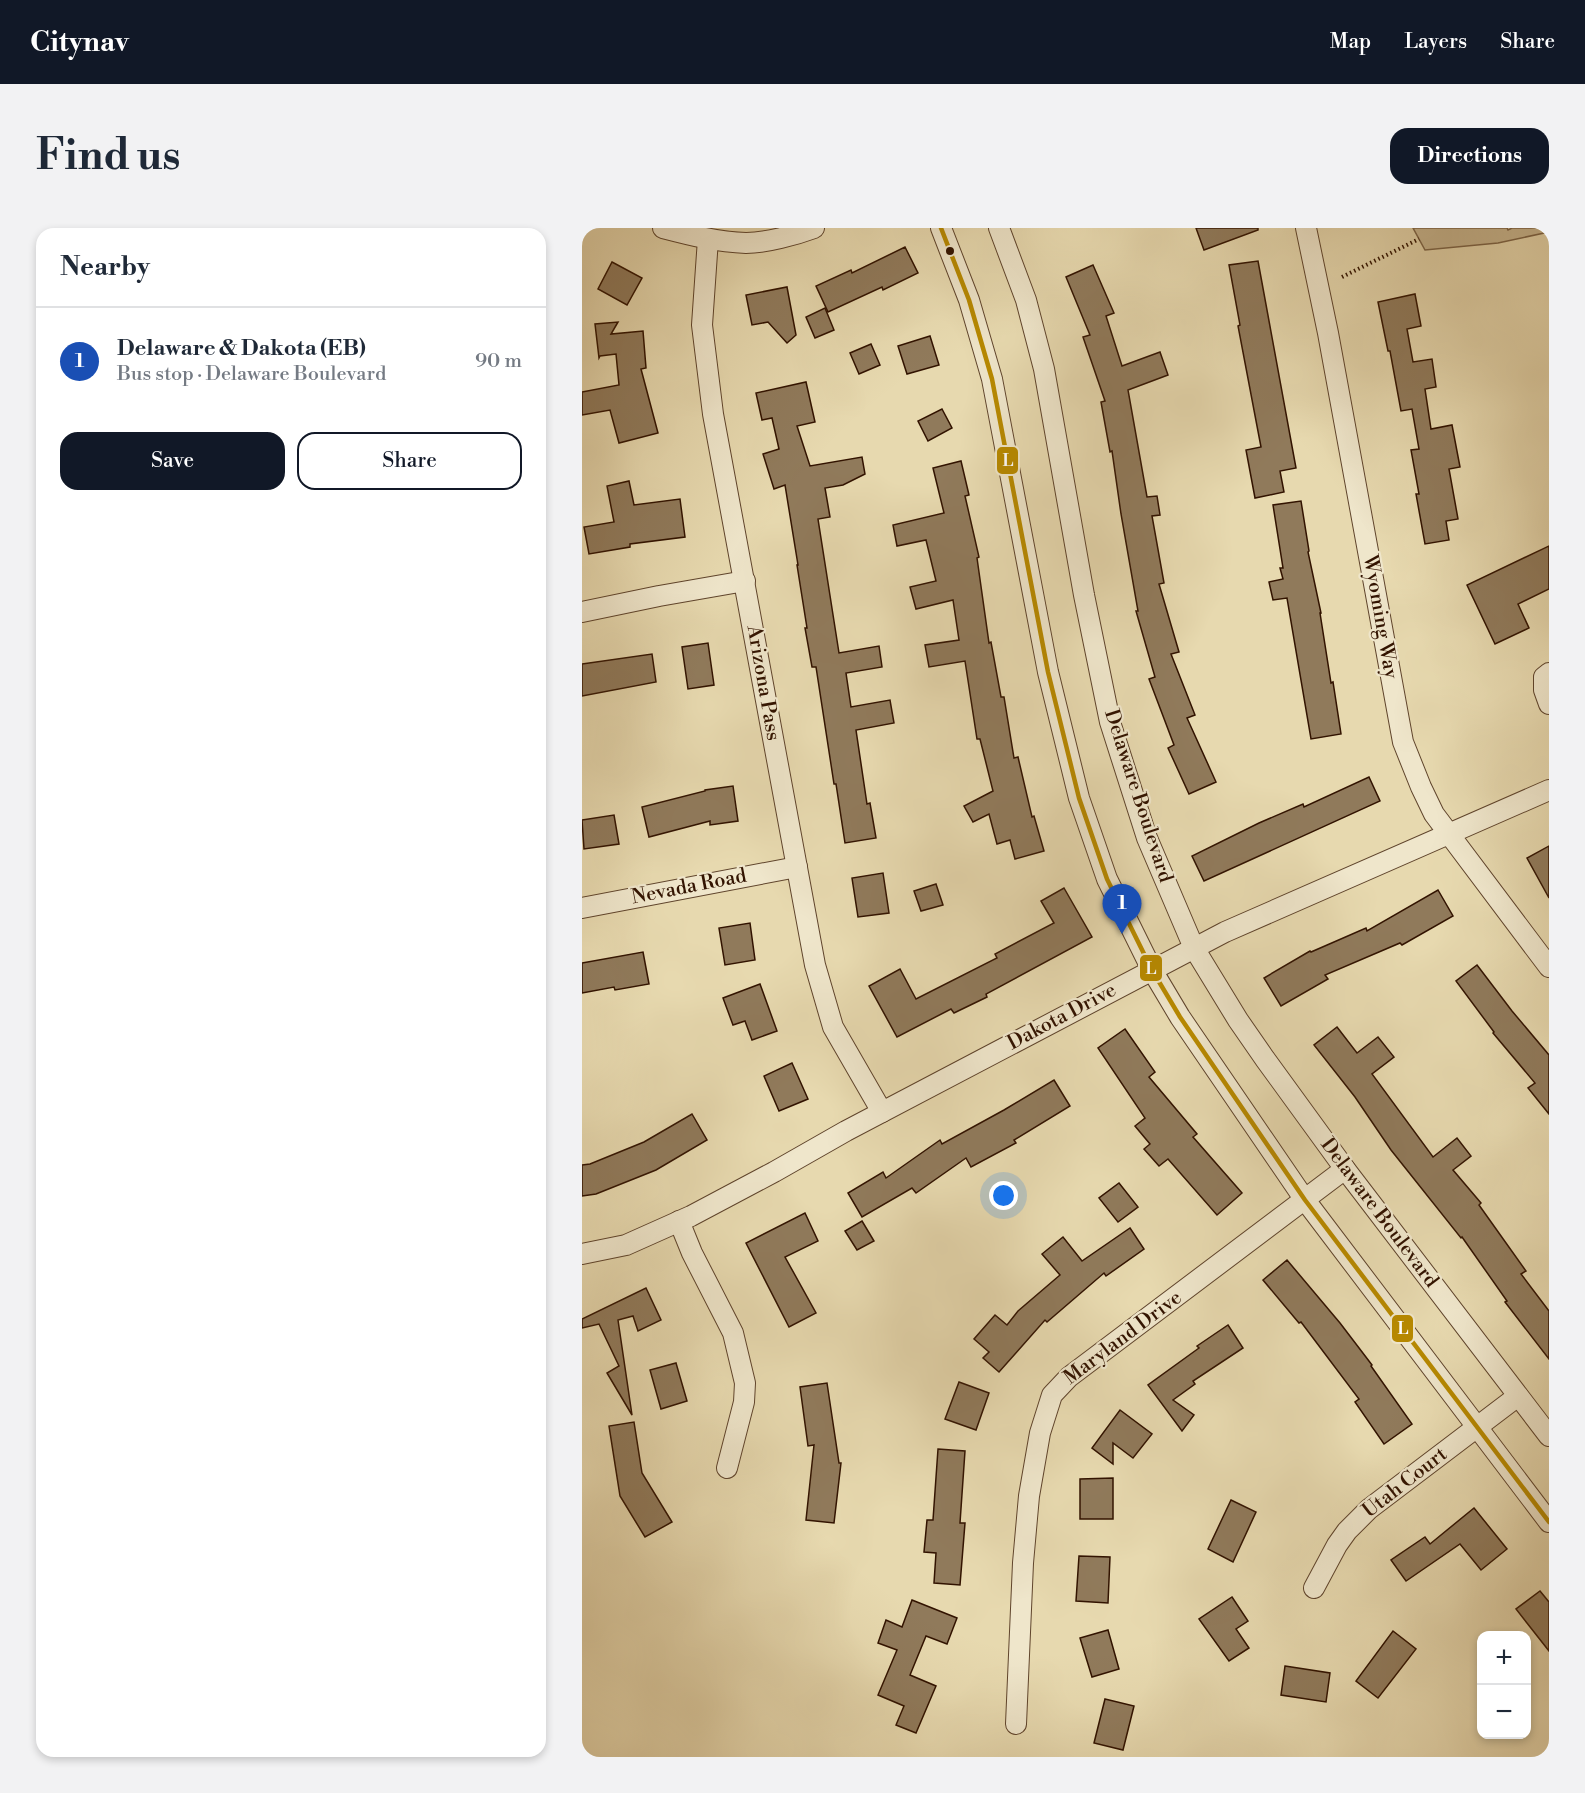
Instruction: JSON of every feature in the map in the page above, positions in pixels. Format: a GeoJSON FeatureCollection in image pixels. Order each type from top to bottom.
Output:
{"type":"FeatureCollection","features":[{"type":"Feature","properties":{"kind":"street"},"geometry":{"type":"LineString","coordinates":[[663,228],[708,239],[746,243],[814,228]]}},
{"type":"Feature","properties":{"kind":"street"},"geometry":{"type":"LineString","coordinates":[[941,228],[969,300],[992,379],[1048,672],[1079,798],[1107,879],[1152,970],[1180,1017],[1305,1200],[1549,1522]]}},
{"type":"Feature","properties":{"kind":"street","name":"Delaware Boulevard"},"geometry":{"type":"LineString","coordinates":[[999,228],[1026,300],[1044,369],[1084,596],[1110,722],[1147,838],[1194,948],[1238,1020],[1345,1169],[1549,1436]]}},
{"type":"Feature","properties":{"kind":"street","name":"Wyoming Way"},"geometry":{"type":"LineString","coordinates":[[1306,228],[1330,344],[1403,742],[1434,814],[1549,967]]}},
{"type":"Feature","properties":{"kind":"street","name":"Arizona Pass"},"geometry":{"type":"LineString","coordinates":[[708,239],[702,325],[713,414],[815,964],[833,1027],[882,1112]]}},
{"type":"Feature","properties":{"kind":"street"},"geometry":{"type":"LineString","coordinates":[[582,612],[745,581]]}},
{"type":"Feature","properties":{"kind":"street"},"geometry":{"type":"LineString","coordinates":[[1549,673],[1544,677],[1544,690],[1549,704]]}},
{"type":"Feature","properties":{"kind":"street","name":"Dakota Drive"},"geometry":{"type":"LineString","coordinates":[[582,1254],[626,1245],[679,1221],[1226,932],[1549,790]]}},
{"type":"Feature","properties":{"kind":"street","name":"Nevada Road"},"geometry":{"type":"LineString","coordinates":[[582,908],[797,867]]}},
{"type":"Feature","properties":{"kind":"street","name":"Maryland Drive"},"geometry":{"type":"LineString","coordinates":[[1016,1724],[1023,1563],[1029,1496],[1040,1433],[1052,1395],[1070,1377],[1345,1169]]}},
{"type":"Feature","properties":{"kind":"street"},"geometry":{"type":"LineString","coordinates":[[679,1221],[692,1254],[733,1333],[745,1383],[744,1402],[728,1468]]}},
{"type":"Feature","properties":{"kind":"street","name":"Utah Court"},"geometry":{"type":"LineString","coordinates":[[1314,1588],[1336,1545],[1369,1509],[1518,1396]]}},
{"type":"Feature","properties":{"kind":"path"},"geometry":{"type":"LineString","coordinates":[[1342,277],[1419,239]]}},
{"type":"Feature","properties":{"kind":"shaded area"},"geometry":{"type":"Polygon","coordinates":[[[1413,228],[1507,228],[1508,230],[1512,228],[1549,228],[1549,232],[1498,243],[1425,250],[1413,228]]]}},
{"type":"Feature","properties":{"kind":"building"},"geometry":{"type":"Polygon","coordinates":[[[1196,228],[1258,228],[1258,230],[1204,250],[1196,228]]]}},
{"type":"Feature","properties":{"kind":"building"},"geometry":{"type":"Polygon","coordinates":[[[905,247],[918,273],[828,312],[816,286],[851,270],[852,273],[905,247]]]}},
{"type":"Feature","properties":{"kind":"building"},"geometry":{"type":"Polygon","coordinates":[[[1258,261],[1296,468],[1280,471],[1284,492],[1255,498],[1246,450],[1261,447],[1229,265],[1258,261]]]}},
{"type":"Feature","properties":{"kind":"building"},"geometry":{"type":"Polygon","coordinates":[[[612,262],[642,278],[627,305],[598,289],[612,262]]]}},
{"type":"Feature","properties":{"kind":"building"},"geometry":{"type":"Polygon","coordinates":[[[1093,265],[1114,313],[1106,316],[1122,366],[1160,352],[1168,375],[1128,390],[1147,497],[1157,496],[1160,515],[1152,516],[1164,583],[1159,584],[1179,652],[1171,654],[1195,715],[1187,718],[1216,782],[1189,794],[1168,748],[1174,745],[1149,679],[1155,677],[1136,611],[1138,611],[1112,451],[1110,452],[1101,402],[1105,401],[1083,337],[1090,335],[1066,277],[1093,265]]]}},
{"type":"Feature","properties":{"kind":"building"},"geometry":{"type":"Polygon","coordinates":[[[787,287],[796,335],[787,343],[768,322],[752,325],[746,295],[787,287]]]}},
{"type":"Feature","properties":{"kind":"building"},"geometry":{"type":"Polygon","coordinates":[[[1415,294],[1421,326],[1407,329],[1413,362],[1432,359],[1436,387],[1425,389],[1431,429],[1452,425],[1460,467],[1449,469],[1458,519],[1446,521],[1449,540],[1425,544],[1411,450],[1419,449],[1412,409],[1401,411],[1378,302],[1415,294]]]}},
{"type":"Feature","properties":{"kind":"building"},"geometry":{"type":"Polygon","coordinates":[[[825,308],[834,330],[815,338],[806,317],[825,308]]]}},
{"type":"Feature","properties":{"kind":"building"},"geometry":{"type":"Polygon","coordinates":[[[618,322],[611,334],[643,331],[646,368],[641,369],[658,433],[619,443],[610,410],[582,415],[582,392],[619,385],[616,354],[599,358],[595,324],[618,322]]]}},
{"type":"Feature","properties":{"kind":"building"},"geometry":{"type":"Polygon","coordinates":[[[930,336],[939,365],[907,374],[898,346],[930,336]]]}},
{"type":"Feature","properties":{"kind":"building"},"geometry":{"type":"Polygon","coordinates":[[[871,344],[880,365],[859,374],[850,353],[871,344]]]}},
{"type":"Feature","properties":{"kind":"building"},"geometry":{"type":"Polygon","coordinates":[[[806,382],[815,422],[797,426],[810,466],[862,457],[865,474],[843,485],[825,488],[830,517],[818,519],[839,653],[879,646],[882,667],[846,673],[851,707],[890,700],[894,723],[856,730],[867,804],[870,803],[876,838],[845,843],[816,667],[812,667],[805,628],[807,628],[785,485],[774,489],[763,454],[779,449],[772,418],[762,420],[756,393],[806,382]]]}},
{"type":"Feature","properties":{"kind":"building"},"geometry":{"type":"Polygon","coordinates":[[[942,409],[952,428],[928,441],[918,421],[942,409]]]}},
{"type":"Feature","properties":{"kind":"building"},"geometry":{"type":"Polygon","coordinates":[[[961,461],[969,495],[965,496],[979,557],[977,558],[989,643],[991,642],[1001,697],[1004,697],[1014,758],[1018,757],[1032,817],[1034,816],[1044,851],[1015,859],[1010,840],[997,844],[989,814],[973,822],[964,806],[993,791],[980,739],[977,739],[965,661],[929,667],[925,645],[959,640],[953,600],[916,609],[910,587],[936,581],[926,540],[897,546],[893,525],[944,513],[933,468],[961,461]]]}},
{"type":"Feature","properties":{"kind":"building"},"geometry":{"type":"Polygon","coordinates":[[[629,481],[634,505],[680,499],[685,537],[630,544],[630,547],[589,554],[584,527],[614,522],[607,486],[629,481]]]}},
{"type":"Feature","properties":{"kind":"building"},"geometry":{"type":"Polygon","coordinates":[[[1301,501],[1341,734],[1311,739],[1287,598],[1273,600],[1269,582],[1283,579],[1273,505],[1301,501]]]}},
{"type":"Feature","properties":{"kind":"building"},"geometry":{"type":"Polygon","coordinates":[[[1549,546],[1549,589],[1518,604],[1529,628],[1495,644],[1467,585],[1549,546]]]}},
{"type":"Feature","properties":{"kind":"building"},"geometry":{"type":"Polygon","coordinates":[[[708,643],[714,685],[688,689],[682,647],[708,643]]]}},
{"type":"Feature","properties":{"kind":"building"},"geometry":{"type":"Polygon","coordinates":[[[652,654],[656,682],[582,696],[582,664],[652,654]]]}},
{"type":"Feature","properties":{"kind":"building"},"geometry":{"type":"Polygon","coordinates":[[[1369,777],[1380,801],[1204,881],[1192,856],[1259,823],[1303,804],[1304,807],[1369,777]]]}},
{"type":"Feature","properties":{"kind":"building"},"geometry":{"type":"Polygon","coordinates":[[[733,786],[738,821],[710,825],[710,821],[649,837],[642,807],[705,790],[733,786]]]}},
{"type":"Feature","properties":{"kind":"building"},"geometry":{"type":"Polygon","coordinates":[[[614,815],[619,844],[584,849],[582,820],[614,815]]]}},
{"type":"Feature","properties":{"kind":"building"},"geometry":{"type":"Polygon","coordinates":[[[1549,846],[1549,898],[1527,858],[1549,846]]]}},
{"type":"Feature","properties":{"kind":"building"},"geometry":{"type":"Polygon","coordinates":[[[883,873],[889,913],[858,917],[852,878],[883,873]]]}},
{"type":"Feature","properties":{"kind":"building"},"geometry":{"type":"Polygon","coordinates":[[[936,884],[943,905],[921,911],[914,891],[936,884]]]}},
{"type":"Feature","properties":{"kind":"building"},"geometry":{"type":"Polygon","coordinates":[[[1064,888],[1092,937],[986,994],[987,997],[954,1013],[951,1009],[897,1037],[869,986],[900,969],[916,999],[997,958],[995,954],[1054,923],[1041,901],[1064,888]]]}},
{"type":"Feature","properties":{"kind":"building"},"geometry":{"type":"Polygon","coordinates":[[[1438,890],[1453,916],[1402,945],[1400,943],[1325,975],[1328,979],[1281,1006],[1264,978],[1310,951],[1366,928],[1367,931],[1438,890]]]}},
{"type":"Feature","properties":{"kind":"building"},"geometry":{"type":"Polygon","coordinates":[[[750,923],[755,960],[725,965],[719,928],[750,923]]]}},
{"type":"Feature","properties":{"kind":"building"},"geometry":{"type":"Polygon","coordinates":[[[643,952],[649,984],[582,993],[582,963],[643,952]]]}},
{"type":"Feature","properties":{"kind":"building"},"geometry":{"type":"Polygon","coordinates":[[[1477,965],[1549,1055],[1549,1114],[1528,1088],[1535,1083],[1493,1033],[1456,981],[1477,965]]]}},
{"type":"Feature","properties":{"kind":"building"},"geometry":{"type":"Polygon","coordinates":[[[760,984],[777,1031],[752,1040],[745,1021],[733,1025],[723,998],[760,984]]]}},
{"type":"Feature","properties":{"kind":"building"},"geometry":{"type":"Polygon","coordinates":[[[1337,1027],[1357,1053],[1378,1037],[1394,1057],[1372,1074],[1433,1157],[1457,1138],[1471,1156],[1453,1170],[1481,1203],[1479,1205],[1526,1271],[1521,1274],[1549,1311],[1549,1359],[1505,1302],[1507,1301],[1462,1237],[1391,1150],[1355,1097],[1314,1045],[1337,1027]]]}},
{"type":"Feature","properties":{"kind":"building"},"geometry":{"type":"Polygon","coordinates":[[[1125,1029],[1155,1072],[1149,1077],[1197,1134],[1193,1137],[1242,1193],[1217,1215],[1168,1159],[1159,1166],[1144,1149],[1150,1144],[1135,1126],[1145,1118],[1098,1048],[1125,1029]]]}},
{"type":"Feature","properties":{"kind":"building"},"geometry":{"type":"Polygon","coordinates":[[[792,1063],[808,1099],[779,1111],[764,1076],[792,1063]]]}},
{"type":"Feature","properties":{"kind":"building"},"geometry":{"type":"Polygon","coordinates":[[[1054,1080],[1070,1106],[1014,1140],[1016,1143],[971,1167],[966,1158],[916,1193],[912,1188],[862,1217],[848,1193],[883,1172],[886,1178],[940,1140],[942,1144],[1054,1080]]]}},
{"type":"Feature","properties":{"kind":"building"},"geometry":{"type":"Polygon","coordinates":[[[692,1114],[707,1140],[656,1170],[596,1194],[582,1196],[582,1165],[590,1164],[644,1142],[692,1114]]]}},
{"type":"Feature","properties":{"kind":"building"},"geometry":{"type":"Polygon","coordinates":[[[1119,1183],[1138,1207],[1118,1222],[1099,1198],[1119,1183]]]}},
{"type":"Feature","properties":{"kind":"building"},"geometry":{"type":"Polygon","coordinates":[[[805,1213],[818,1241],[785,1257],[816,1313],[789,1327],[746,1243],[805,1213]]]}},
{"type":"Feature","properties":{"kind":"building"},"geometry":{"type":"Polygon","coordinates":[[[862,1221],[874,1241],[857,1250],[845,1231],[862,1221]]]}},
{"type":"Feature","properties":{"kind":"building"},"geometry":{"type":"Polygon","coordinates":[[[1130,1228],[1144,1249],[1106,1276],[1104,1273],[1047,1322],[1045,1320],[999,1372],[983,1358],[989,1352],[974,1339],[995,1315],[1007,1325],[1018,1311],[1060,1275],[1042,1254],[1063,1237],[1082,1261],[1130,1228]]]}},
{"type":"Feature","properties":{"kind":"building"},"geometry":{"type":"Polygon","coordinates":[[[1287,1260],[1340,1323],[1412,1424],[1384,1444],[1355,1402],[1359,1399],[1301,1322],[1299,1323],[1263,1280],[1287,1260]]]}},
{"type":"Feature","properties":{"kind":"building"},"geometry":{"type":"Polygon","coordinates":[[[646,1288],[661,1320],[638,1331],[633,1316],[618,1320],[632,1415],[607,1373],[619,1366],[599,1324],[582,1328],[582,1319],[646,1288]]]}},
{"type":"Feature","properties":{"kind":"building"},"geometry":{"type":"Polygon","coordinates":[[[1228,1325],[1243,1348],[1193,1381],[1195,1384],[1173,1400],[1194,1415],[1182,1431],[1148,1385],[1228,1325]]]}},
{"type":"Feature","properties":{"kind":"building"},"geometry":{"type":"Polygon","coordinates":[[[676,1363],[687,1401],[661,1409],[650,1370],[676,1363]]]}},
{"type":"Feature","properties":{"kind":"building"},"geometry":{"type":"Polygon","coordinates":[[[959,1382],[989,1393],[976,1430],[945,1419],[959,1382]]]}},
{"type":"Feature","properties":{"kind":"building"},"geometry":{"type":"Polygon","coordinates":[[[827,1383],[839,1463],[841,1463],[834,1523],[806,1520],[814,1445],[808,1446],[800,1387],[827,1383]]]}},
{"type":"Feature","properties":{"kind":"building"},"geometry":{"type":"Polygon","coordinates":[[[1120,1410],[1152,1434],[1133,1458],[1113,1443],[1113,1464],[1092,1448],[1120,1410]]]}},
{"type":"Feature","properties":{"kind":"building"},"geometry":{"type":"Polygon","coordinates":[[[634,1422],[642,1473],[672,1522],[645,1537],[620,1496],[609,1426],[634,1422]]]}},
{"type":"Feature","properties":{"kind":"building"},"geometry":{"type":"Polygon","coordinates":[[[938,1449],[965,1451],[960,1523],[965,1523],[960,1585],[934,1583],[936,1553],[924,1552],[927,1520],[933,1520],[938,1449]]]}},
{"type":"Feature","properties":{"kind":"building"},"geometry":{"type":"Polygon","coordinates":[[[1113,1478],[1113,1519],[1080,1519],[1080,1479],[1113,1478]]]}},
{"type":"Feature","properties":{"kind":"building"},"geometry":{"type":"Polygon","coordinates":[[[1231,1500],[1256,1512],[1233,1562],[1208,1549],[1231,1500]]]}},
{"type":"Feature","properties":{"kind":"building"},"geometry":{"type":"Polygon","coordinates":[[[1474,1508],[1507,1549],[1481,1570],[1460,1544],[1406,1581],[1391,1560],[1425,1537],[1430,1544],[1474,1508]]]}},
{"type":"Feature","properties":{"kind":"building"},"geometry":{"type":"Polygon","coordinates":[[[1079,1556],[1110,1557],[1108,1603],[1076,1601],[1079,1556]]]}},
{"type":"Feature","properties":{"kind":"building"},"geometry":{"type":"Polygon","coordinates":[[[1540,1591],[1549,1602],[1549,1651],[1516,1609],[1540,1591]]]}},
{"type":"Feature","properties":{"kind":"building"},"geometry":{"type":"Polygon","coordinates":[[[1232,1597],[1248,1621],[1236,1629],[1249,1648],[1229,1661],[1199,1619],[1232,1597]]]}},
{"type":"Feature","properties":{"kind":"building"},"geometry":{"type":"Polygon","coordinates":[[[912,1600],[957,1618],[947,1644],[926,1636],[910,1675],[936,1686],[916,1733],[896,1725],[904,1706],[878,1695],[897,1650],[878,1643],[886,1620],[902,1627],[912,1600]]]}},
{"type":"Feature","properties":{"kind":"building"},"geometry":{"type":"Polygon","coordinates":[[[1108,1630],[1119,1669],[1092,1677],[1080,1638],[1108,1630]]]}},
{"type":"Feature","properties":{"kind":"building"},"geometry":{"type":"Polygon","coordinates":[[[1393,1631],[1416,1649],[1378,1698],[1356,1681],[1393,1631]]]}},
{"type":"Feature","properties":{"kind":"building"},"geometry":{"type":"Polygon","coordinates":[[[1285,1666],[1330,1673],[1326,1702],[1281,1695],[1285,1666]]]}},
{"type":"Feature","properties":{"kind":"building"},"geometry":{"type":"Polygon","coordinates":[[[1105,1699],[1134,1706],[1123,1750],[1094,1743],[1105,1699]]]}},
{"type":"Feature","properties":{"kind":"transit line","name":"L"},"geometry":{"type":"LineString","coordinates":[[941,228],[969,300],[992,379],[1048,672],[1079,798],[1107,879],[1152,970],[1180,1017],[1305,1200],[1549,1522]]}},
{"type":"Feature","properties":{"kind":"place","name":"Delaware & Dakota (EB)"},"geometry":{"type":"Point","coordinates":[1122,934]}}]}
